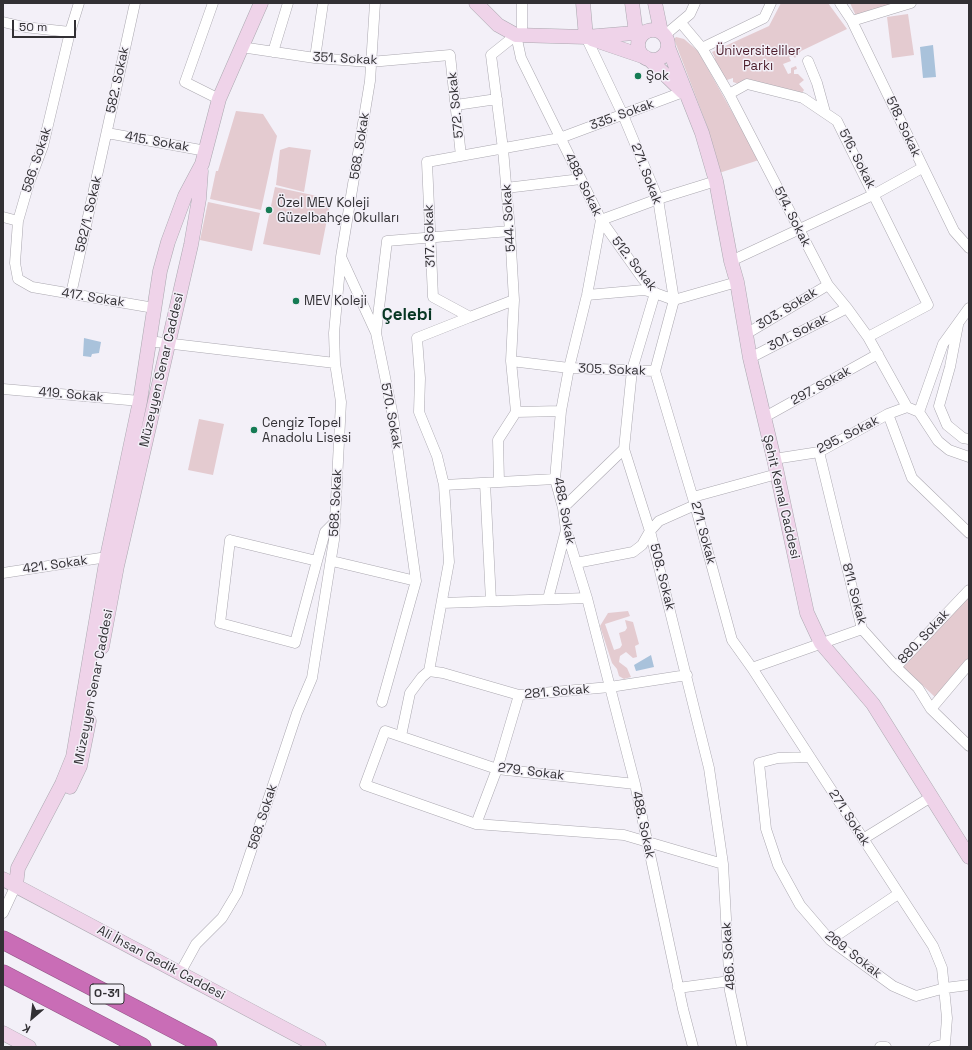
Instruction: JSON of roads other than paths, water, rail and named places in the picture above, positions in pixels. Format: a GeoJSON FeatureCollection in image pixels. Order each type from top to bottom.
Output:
{"type":"FeatureCollection","features":[{"type":"Feature","properties":{"kind":"highway","name":"O-31"},"geometry":{"type":"LineString","coordinates":[[4,940],[208,1047]]}},
{"type":"Feature","properties":{"kind":"highway","name":"O-31"},"geometry":{"type":"LineString","coordinates":[[3,974],[142,1047]]}},
{"type":"Feature","properties":{"kind":"main road","name":"Müzeyyen Senar Caddesi"},"geometry":{"type":"LineString","coordinates":[[16,885],[18,868],[62,784],[73,757],[107,557],[140,401],[148,341],[160,271],[168,242],[185,196],[202,164],[219,99],[261,3]]}},
{"type":"Feature","properties":{"kind":"main road"},"geometry":{"type":"LineString","coordinates":[[583,3],[586,37]]}},
{"type":"Feature","properties":{"kind":"main road"},"geometry":{"type":"LineString","coordinates":[[632,3],[643,35],[639,44],[641,53],[685,95]]}},
{"type":"Feature","properties":{"kind":"main road"},"geometry":{"type":"LineString","coordinates":[[586,37],[647,58],[658,59],[663,56],[665,38],[655,3]]}},
{"type":"Feature","properties":{"kind":"main road"},"geometry":{"type":"LineString","coordinates":[[481,5],[498,25],[519,36],[586,37],[651,30],[665,38]]}},
{"type":"Feature","properties":{"kind":"main road","name":"Şehit Kemal Caddesi"},"geometry":{"type":"LineString","coordinates":[[665,38],[685,95],[702,133],[716,181],[731,261],[738,282],[750,358],[763,418],[774,459],[807,613],[822,643],[873,704],[969,857]]}},
{"type":"Feature","properties":{"kind":"main road","name":"Müzeyyen Senar Caddesi"},"geometry":{"type":"LineString","coordinates":[[16,885],[25,874],[80,766],[117,566],[168,344],[199,199],[202,164]]}},
{"type":"Feature","properties":{"kind":"main road","name":"Ali İhsan Gedik Caddesi"},"geometry":{"type":"LineString","coordinates":[[3,879],[319,1047]]}},
{"type":"Feature","properties":{"kind":"main road"},"geometry":{"type":"LineString","coordinates":[[3,1033],[30,1047]]}},
{"type":"Feature","properties":{"kind":"street","name":"586. Sokak"},"geometry":{"type":"LineString","coordinates":[[32,287],[18,279],[15,263],[18,221],[29,183],[44,146],[70,32],[79,3]]}},
{"type":"Feature","properties":{"kind":"street","name":"582. Sokak"},"geometry":{"type":"LineString","coordinates":[[107,133],[135,3]]}},
{"type":"Feature","properties":{"kind":"street"},"geometry":{"type":"LineString","coordinates":[[213,3],[185,82],[219,99]]}},
{"type":"Feature","properties":{"kind":"street"},"geometry":{"type":"LineString","coordinates":[[273,52],[288,3]]}},
{"type":"Feature","properties":{"kind":"street"},"geometry":{"type":"LineString","coordinates":[[315,58],[324,3]]}},
{"type":"Feature","properties":{"kind":"street","name":"568. Sokak"},"geometry":{"type":"LineString","coordinates":[[180,973],[196,944],[222,918],[237,893],[297,713],[312,678],[332,561],[335,522],[341,402],[335,363],[334,333],[341,257],[370,81],[370,62],[375,3]]}},
{"type":"Feature","properties":{"kind":"street","name":"488. Sokak"},"geometry":{"type":"LineString","coordinates":[[522,3],[519,36],[521,58],[601,220],[587,295],[569,368],[561,411],[556,479],[563,508],[566,530],[587,598],[635,784],[678,988],[693,1047]]}},
{"type":"Feature","properties":{"kind":"street"},"geometry":{"type":"LineString","coordinates":[[665,38],[690,14],[695,3]]}},
{"type":"Feature","properties":{"kind":"street"},"geometry":{"type":"LineString","coordinates":[[702,48],[764,18],[771,3]]}},
{"type":"Feature","properties":{"kind":"street","name":"518. Sokak"},"geometry":{"type":"LineString","coordinates":[[840,3],[852,22],[954,231],[969,248]]}},
{"type":"Feature","properties":{"kind":"street"},"geometry":{"type":"LineString","coordinates":[[852,22],[911,3]]}},
{"type":"Feature","properties":{"kind":"street"},"geometry":{"type":"LineString","coordinates":[[3,22],[24,28],[70,32]]}},
{"type":"Feature","properties":{"kind":"street","name":"514. Sokak"},"geometry":{"type":"LineString","coordinates":[[681,23],[702,48],[729,94],[798,230],[828,285],[847,308],[868,338],[907,407]]}},
{"type":"Feature","properties":{"kind":"street","name":"544. Sokak"},"geometry":{"type":"LineString","coordinates":[[516,412],[511,361],[514,300],[510,231],[503,149],[491,55],[519,36]]}},
{"type":"Feature","properties":{"kind":"street","name":"271. Sokak"},"geometry":{"type":"LineString","coordinates":[[586,37],[623,115],[658,199],[674,300],[655,371],[694,501],[732,640],[752,668],[933,946],[942,968],[948,1018],[945,1044],[934,1047]]}},
{"type":"Feature","properties":{"kind":"street","name":"351. Sokak"},"geometry":{"type":"LineString","coordinates":[[241,47],[315,58],[370,62],[450,55]]}},
{"type":"Feature","properties":{"kind":"street","name":"572. Sokak"},"geometry":{"type":"LineString","coordinates":[[450,55],[461,156]]}},
{"type":"Feature","properties":{"kind":"street"},"geometry":{"type":"LineString","coordinates":[[808,61],[817,83],[825,112]]}},
{"type":"Feature","properties":{"kind":"street","name":"516. Sokak"},"geometry":{"type":"LineString","coordinates":[[729,94],[747,84],[803,98],[837,121],[875,194],[928,305],[868,338]]}},
{"type":"Feature","properties":{"kind":"street","name":"335. Sokak"},"geometry":{"type":"LineString","coordinates":[[503,149],[560,138],[623,115],[685,95]]}},
{"type":"Feature","properties":{"kind":"street"},"geometry":{"type":"LineString","coordinates":[[456,105],[497,99]]}},
{"type":"Feature","properties":{"kind":"street","name":"415. Sokak"},"geometry":{"type":"LineString","coordinates":[[107,133],[206,151]]}},
{"type":"Feature","properties":{"kind":"street","name":"582/1. Sokak"},"geometry":{"type":"LineString","coordinates":[[71,294],[107,133]]}},
{"type":"Feature","properties":{"kind":"street","name":"317. Sokak"},"geometry":{"type":"LineString","coordinates":[[470,318],[433,297],[427,162],[503,149]]}},
{"type":"Feature","properties":{"kind":"street"},"geometry":{"type":"LineString","coordinates":[[731,261],[875,194],[922,168]]}},
{"type":"Feature","properties":{"kind":"street"},"geometry":{"type":"LineString","coordinates":[[506,188],[581,179]]}},
{"type":"Feature","properties":{"kind":"street"},"geometry":{"type":"LineString","coordinates":[[601,220],[658,199],[716,181]]}},
{"type":"Feature","properties":{"kind":"street"},"geometry":{"type":"LineString","coordinates":[[3,217],[18,221]]}},
{"type":"Feature","properties":{"kind":"street","name":"512. Sokak"},"geometry":{"type":"LineString","coordinates":[[601,220],[643,279],[655,293],[674,300]]}},
{"type":"Feature","properties":{"kind":"street"},"geometry":{"type":"LineString","coordinates":[[376,333],[387,241],[430,239],[510,231]]}},
{"type":"Feature","properties":{"kind":"street","name":"570. Sokak"},"geometry":{"type":"LineString","coordinates":[[341,257],[376,333],[393,416],[416,581]]}},
{"type":"Feature","properties":{"kind":"street"},"geometry":{"type":"LineString","coordinates":[[674,300],[738,282]]}},
{"type":"Feature","properties":{"kind":"street","name":"303. Sokak"},"geometry":{"type":"LineString","coordinates":[[746,334],[828,285]]}},
{"type":"Feature","properties":{"kind":"street","name":"417. Sokak"},"geometry":{"type":"LineString","coordinates":[[32,287],[154,308]]}},
{"type":"Feature","properties":{"kind":"street"},"geometry":{"type":"LineString","coordinates":[[587,295],[644,290],[655,293]]}},
{"type":"Feature","properties":{"kind":"street","name":"508. Sokak"},"geometry":{"type":"LineString","coordinates":[[655,293],[632,370],[624,449],[650,531],[687,675],[709,768],[723,864]]}},
{"type":"Feature","properties":{"kind":"street"},"geometry":{"type":"LineString","coordinates":[[401,736],[410,693],[422,677],[429,671],[449,562],[444,485],[437,456],[419,412],[420,378],[417,338],[514,300]]}},
{"type":"Feature","properties":{"kind":"street","name":"301. Sokak"},"geometry":{"type":"LineString","coordinates":[[750,358],[847,308]]}},
{"type":"Feature","properties":{"kind":"street"},"geometry":{"type":"LineString","coordinates":[[919,412],[943,344],[969,309]]}},
{"type":"Feature","properties":{"kind":"street"},"geometry":{"type":"LineString","coordinates":[[958,325],[950,367],[939,406],[947,425],[963,438],[969,439]]}},
{"type":"Feature","properties":{"kind":"street"},"geometry":{"type":"LineString","coordinates":[[148,341],[335,363]]}},
{"type":"Feature","properties":{"kind":"street","name":"297. Sokak"},"geometry":{"type":"LineString","coordinates":[[763,418],[878,354]]}},
{"type":"Feature","properties":{"kind":"street","name":"305. Sokak"},"geometry":{"type":"LineString","coordinates":[[511,361],[569,368],[655,371]]}},
{"type":"Feature","properties":{"kind":"street","name":"419. Sokak"},"geometry":{"type":"LineString","coordinates":[[3,389],[140,401]]}},
{"type":"Feature","properties":{"kind":"street"},"geometry":{"type":"LineString","coordinates":[[907,407],[919,412],[938,441],[948,450],[969,457]]}},
{"type":"Feature","properties":{"kind":"street","name":"295. Sokak"},"geometry":{"type":"LineString","coordinates":[[774,459],[819,452],[888,414],[907,407]]}},
{"type":"Feature","properties":{"kind":"street"},"geometry":{"type":"LineString","coordinates":[[499,482],[498,440],[516,412],[561,411]]}},
{"type":"Feature","properties":{"kind":"street"},"geometry":{"type":"LineString","coordinates":[[888,414],[912,478],[969,533]]}},
{"type":"Feature","properties":{"kind":"street"},"geometry":{"type":"LineString","coordinates":[[563,508],[624,449]]}},
{"type":"Feature","properties":{"kind":"street","name":"811. Sokak"},"geometry":{"type":"LineString","coordinates":[[819,452],[862,629],[896,667],[918,688],[931,709],[969,746]]}},
{"type":"Feature","properties":{"kind":"street"},"geometry":{"type":"LineString","coordinates":[[576,563],[633,552],[642,546],[650,531],[659,521],[694,501],[777,474]]}},
{"type":"Feature","properties":{"kind":"street"},"geometry":{"type":"LineString","coordinates":[[444,485],[556,479]]}},
{"type":"Feature","properties":{"kind":"street"},"geometry":{"type":"LineString","coordinates":[[485,483],[491,602]]}},
{"type":"Feature","properties":{"kind":"street"},"geometry":{"type":"LineString","coordinates":[[317,562],[230,540],[220,623],[295,643],[317,562],[325,532],[335,522]]}},
{"type":"Feature","properties":{"kind":"street"},"geometry":{"type":"LineString","coordinates":[[548,600],[566,530]]}},
{"type":"Feature","properties":{"kind":"street","name":"421. Sokak"},"geometry":{"type":"LineString","coordinates":[[3,572],[107,557]]}},
{"type":"Feature","properties":{"kind":"street"},"geometry":{"type":"LineString","coordinates":[[332,561],[416,581],[382,702]]}},
{"type":"Feature","properties":{"kind":"street","name":"880. Sokak"},"geometry":{"type":"LineString","coordinates":[[896,667],[969,590]]}},
{"type":"Feature","properties":{"kind":"street"},"geometry":{"type":"LineString","coordinates":[[442,603],[587,598]]}},
{"type":"Feature","properties":{"kind":"street"},"geometry":{"type":"LineString","coordinates":[[752,668],[862,629]]}},
{"type":"Feature","properties":{"kind":"street"},"geometry":{"type":"LineString","coordinates":[[931,709],[969,664]]}},
{"type":"Feature","properties":{"kind":"street","name":"281. Sokak"},"geometry":{"type":"LineString","coordinates":[[429,671],[443,673],[519,696],[610,687],[687,675]]}},
{"type":"Feature","properties":{"kind":"street"},"geometry":{"type":"LineString","coordinates":[[519,696],[497,769],[476,824],[624,835],[723,864]]}},
{"type":"Feature","properties":{"kind":"street","name":"279. Sokak"},"geometry":{"type":"LineString","coordinates":[[476,824],[365,785],[385,731],[497,769],[635,784]]}},
{"type":"Feature","properties":{"kind":"street","name":"269. Sokak"},"geometry":{"type":"LineString","coordinates":[[810,757],[778,758],[759,763],[766,828],[778,866],[800,905],[830,940],[893,986],[916,996],[944,988],[969,985]]}},
{"type":"Feature","properties":{"kind":"street"},"geometry":{"type":"LineString","coordinates":[[863,839],[930,797]]}},
{"type":"Feature","properties":{"kind":"street","name":"486. Sokak"},"geometry":{"type":"LineString","coordinates":[[723,864],[730,981],[742,1047]]}},
{"type":"Feature","properties":{"kind":"street"},"geometry":{"type":"LineString","coordinates":[[3,913],[16,885]]}},
{"type":"Feature","properties":{"kind":"street"},"geometry":{"type":"LineString","coordinates":[[830,940],[898,894]]}},
{"type":"Feature","properties":{"kind":"street"},"geometry":{"type":"LineString","coordinates":[[678,988],[730,981]]}},
{"type":"Feature","properties":{"kind":"water"},"geometry":{"type":"Polygon","coordinates":[[[933,45],[936,77],[923,78],[920,47],[933,45]]]}},
{"type":"Feature","properties":{"kind":"water"},"geometry":{"type":"Polygon","coordinates":[[[84,338],[101,342],[99,353],[92,354],[91,357],[83,356],[84,338]]]}},
{"type":"Feature","properties":{"kind":"water"},"geometry":{"type":"Polygon","coordinates":[[[651,655],[654,667],[636,671],[634,665],[651,655]]]}},
{"type":"Feature","properties":{"kind":"place","name":"Şok"},"geometry":{"type":"Point","coordinates":[638,76]}},
{"type":"Feature","properties":{"kind":"place","name":"Özel MEV Koleji Güzelbahçe Okulları"},"geometry":{"type":"Point","coordinates":[269,210]}},
{"type":"Feature","properties":{"kind":"place","name":"MEV Koleji"},"geometry":{"type":"Point","coordinates":[296,301]}},
{"type":"Feature","properties":{"kind":"place","name":"Cengiz Topel Anadolu Lisesi"},"geometry":{"type":"Point","coordinates":[254,430]}},
{"type":"Feature","properties":{"kind":"district","name":"Çelebi"},"geometry":{"type":"Point","coordinates":[407,315]}},
{"type":"Feature","properties":{"kind":"park label","name":"Üniversiteliler Parkı"},"geometry":{"type":"Point","coordinates":[758,58]}}]}
